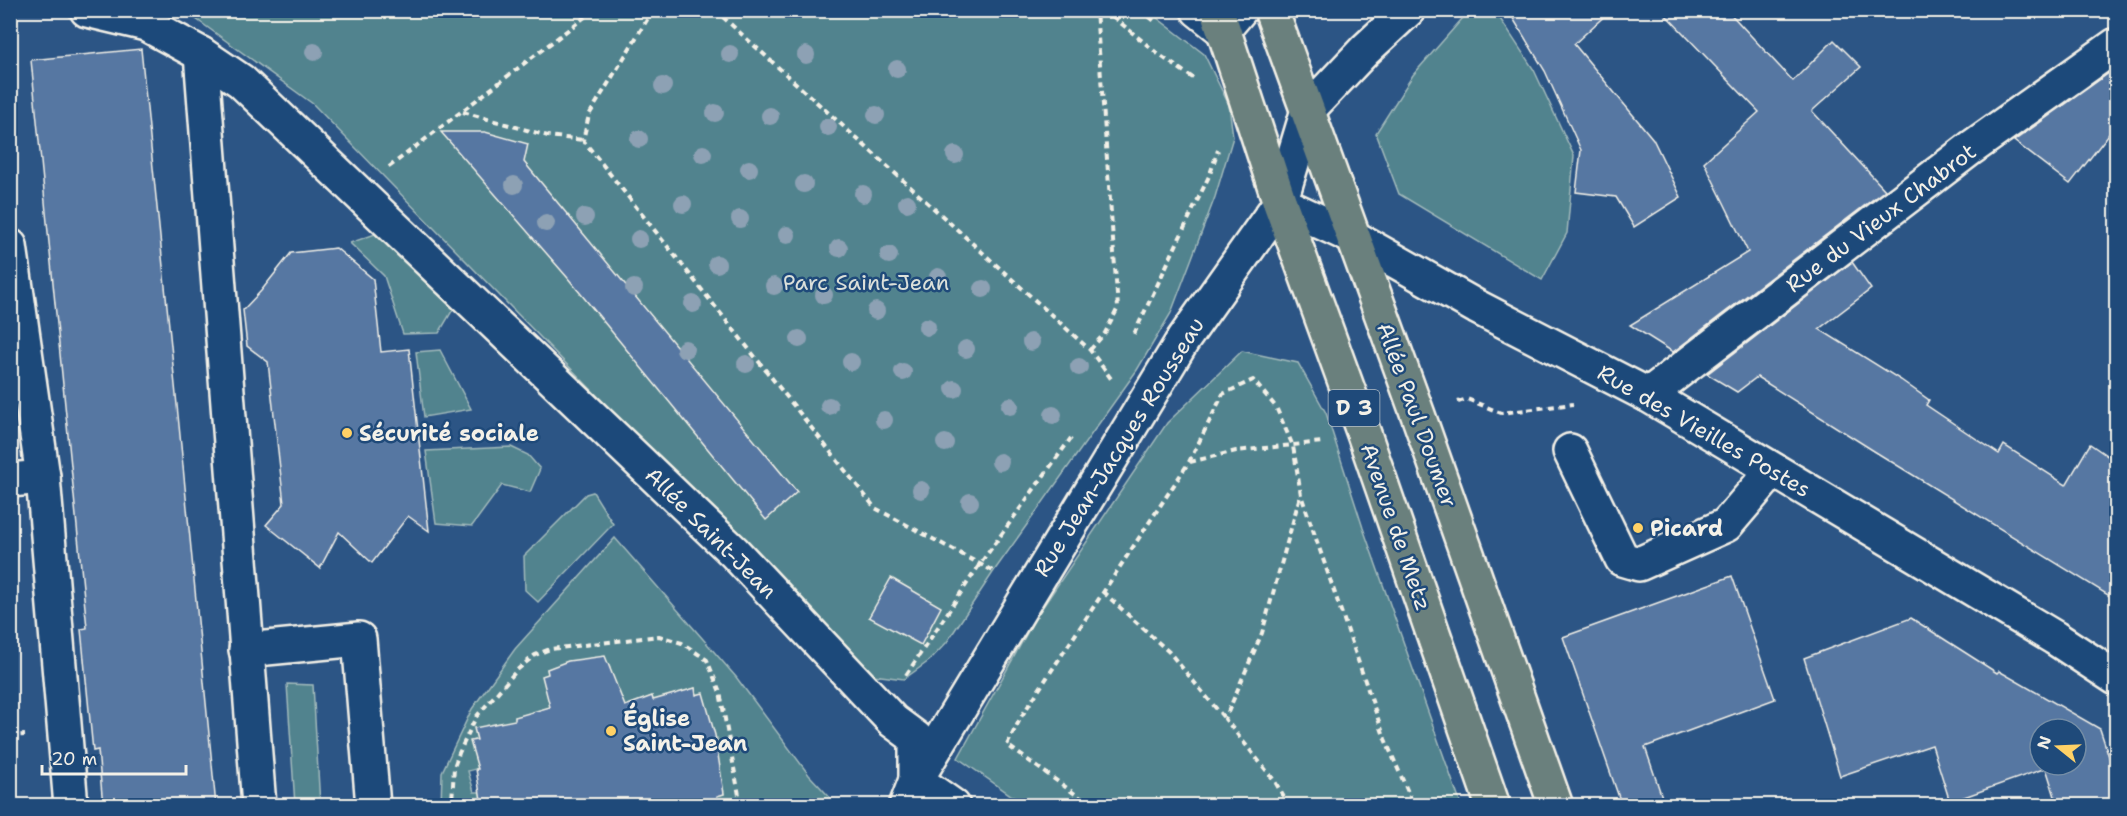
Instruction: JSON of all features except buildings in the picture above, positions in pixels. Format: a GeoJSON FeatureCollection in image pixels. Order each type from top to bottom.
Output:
{"type":"FeatureCollection","features":[{"type":"Feature","properties":{"kind":"main road","name":"Avenue de Metz"},"geometry":{"type":"LineString","coordinates":[[1220,15],[1280,203],[1364,434],[1492,806]]}},
{"type":"Feature","properties":{"kind":"main road","name":"Allée Paul Doumer"},"geometry":{"type":"LineString","coordinates":[[1273,18],[1308,110],[1556,806]]}},
{"type":"Feature","properties":{"kind":"street","name":"Allée Saint-Jean"},"geometry":{"type":"LineString","coordinates":[[87,10],[146,24],[201,54],[241,81],[734,552],[883,711],[916,738],[911,793]]}},
{"type":"Feature","properties":{"kind":"street"},"geometry":{"type":"LineString","coordinates":[[1308,110],[1365,50],[1408,10]]}},
{"type":"Feature","properties":{"kind":"street","name":"Rue du Vieux Chabrot"},"geometry":{"type":"LineString","coordinates":[[1648,395],[1971,148],[2116,45]]}},
{"type":"Feature","properties":{"kind":"street"},"geometry":{"type":"LineString","coordinates":[[201,54],[259,806]]}},
{"type":"Feature","properties":{"kind":"street","name":"Rue Jean-Jacques Rousseau"},"geometry":{"type":"LineString","coordinates":[[911,793],[1183,340],[1280,203],[1308,110]]}},
{"type":"Feature","properties":{"kind":"street","name":"Rue des Vieilles Postes"},"geometry":{"type":"LineString","coordinates":[[1280,203],[1353,237],[1477,307],[1648,395],[2055,638],[2116,678]]}},
{"type":"Feature","properties":{"kind":"street"},"geometry":{"type":"LineString","coordinates":[[10,246],[18,357],[42,477],[72,806]]}},
{"type":"Feature","properties":{"kind":"street"},"geometry":{"type":"LineString","coordinates":[[1570,451],[1622,559],[1639,564],[1726,525],[1773,470]]}},
{"type":"Feature","properties":{"kind":"street"},"geometry":{"type":"LineString","coordinates":[[10,480],[42,477]]}},
{"type":"Feature","properties":{"kind":"street"},"geometry":{"type":"LineString","coordinates":[[246,650],[359,639],[373,806]]}},
{"type":"Feature","properties":{"kind":"street"},"geometry":{"type":"LineString","coordinates":[[911,793],[953,806]]}},
{"type":"Feature","properties":{"kind":"path"},"geometry":{"type":"LineString","coordinates":[[382,173],[594,10]]}},
{"type":"Feature","properties":{"kind":"path"},"geometry":{"type":"LineString","coordinates":[[584,140],[589,115],[653,10]]}},
{"type":"Feature","properties":{"kind":"path"},"geometry":{"type":"LineString","coordinates":[[715,10],[1090,350],[1112,381],[1117,370]]}},
{"type":"Feature","properties":{"kind":"path"},"geometry":{"type":"LineString","coordinates":[[1090,350],[1105,333],[1118,308],[1096,10]]}},
{"type":"Feature","properties":{"kind":"path"},"geometry":{"type":"LineString","coordinates":[[1105,10],[1193,80],[1205,83]]}},
{"type":"Feature","properties":{"kind":"path"},"geometry":{"type":"LineString","coordinates":[[1141,10],[1166,30]]}},
{"type":"Feature","properties":{"kind":"path"},"geometry":{"type":"LineString","coordinates":[[462,112],[548,136],[584,140],[875,508],[1031,591]]}},
{"type":"Feature","properties":{"kind":"path"},"geometry":{"type":"LineString","coordinates":[[1132,339],[1210,174],[1220,142]]}},
{"type":"Feature","properties":{"kind":"path"},"geometry":{"type":"LineString","coordinates":[[1092,806],[1007,745],[1021,717],[1189,462],[1223,394],[1253,380],[1276,407],[1293,446],[1301,495],[1385,739],[1414,806]]}},
{"type":"Feature","properties":{"kind":"path"},"geometry":{"type":"LineString","coordinates":[[883,711],[980,564],[1078,429]]}},
{"type":"Feature","properties":{"kind":"path"},"geometry":{"type":"LineString","coordinates":[[1225,719],[1262,633],[1301,495]]}},
{"type":"Feature","properties":{"kind":"path"},"geometry":{"type":"LineString","coordinates":[[1102,592],[1169,652],[1274,780],[1289,806]]}},
{"type":"Feature","properties":{"kind":"path"},"geometry":{"type":"LineString","coordinates":[[455,806],[452,802],[454,768],[468,732],[491,698],[517,670],[535,655],[550,649],[659,636],[682,642],[707,660],[720,692],[741,806]]}},
{"type":"Feature","properties":{"kind":"green space","name":"Parc Saint-Jean"},"geometry":{"type":"Polygon","coordinates":[[[185,11],[1148,11],[1204,54],[1229,105],[1233,137],[1215,197],[1171,313],[1137,370],[994,571],[947,642],[929,661],[904,679],[873,675],[843,651],[807,611],[313,104],[185,11]]]}},
{"type":"Feature","properties":{"kind":"green space"},"geometry":{"type":"Polygon","coordinates":[[[1469,11],[1495,11],[1534,70],[1574,156],[1567,233],[1542,280],[1399,194],[1376,133],[1413,75],[1469,11]]]}},
{"type":"Feature","properties":{"kind":"green space"},"geometry":{"type":"Polygon","coordinates":[[[375,234],[455,306],[439,333],[403,334],[384,276],[350,243],[375,234]]]}},
{"type":"Feature","properties":{"kind":"green space"},"geometry":{"type":"Polygon","coordinates":[[[440,350],[471,409],[424,417],[416,352],[440,350]]]}},
{"type":"Feature","properties":{"kind":"green space"},"geometry":{"type":"Polygon","coordinates":[[[1242,351],[1298,363],[1326,413],[1363,528],[1461,805],[1025,805],[958,758],[1036,617],[1167,423],[1242,351]]]}},
{"type":"Feature","properties":{"kind":"green space"},"geometry":{"type":"Polygon","coordinates":[[[511,447],[528,455],[540,469],[530,492],[502,485],[472,526],[436,523],[426,451],[511,447]]]}},
{"type":"Feature","properties":{"kind":"green space"},"geometry":{"type":"Polygon","coordinates":[[[593,492],[613,524],[538,602],[525,590],[524,556],[586,494],[593,492]]]}},
{"type":"Feature","properties":{"kind":"green space"},"geometry":{"type":"Polygon","coordinates":[[[615,538],[736,677],[809,775],[837,805],[711,805],[717,796],[724,794],[723,787],[715,788],[707,752],[719,749],[717,738],[706,741],[703,694],[696,695],[695,688],[654,704],[652,696],[613,713],[608,663],[547,669],[558,724],[521,716],[515,717],[518,732],[475,728],[477,739],[471,741],[483,767],[468,771],[474,792],[480,792],[482,805],[441,805],[442,772],[472,709],[515,649],[615,538]]]}},
{"type":"Feature","properties":{"kind":"green space"},"geometry":{"type":"Polygon","coordinates":[[[287,684],[313,685],[320,805],[295,805],[287,684]]]}},
{"type":"Feature","properties":{"kind":"place","name":"Sécurité sociale"},"geometry":{"type":"Point","coordinates":[347,433]}},
{"type":"Feature","properties":{"kind":"place","name":"Picard"},"geometry":{"type":"Point","coordinates":[1638,528]}},
{"type":"Feature","properties":{"kind":"place","name":"Église Saint-Jean"},"geometry":{"type":"Point","coordinates":[611,731]}}]}
